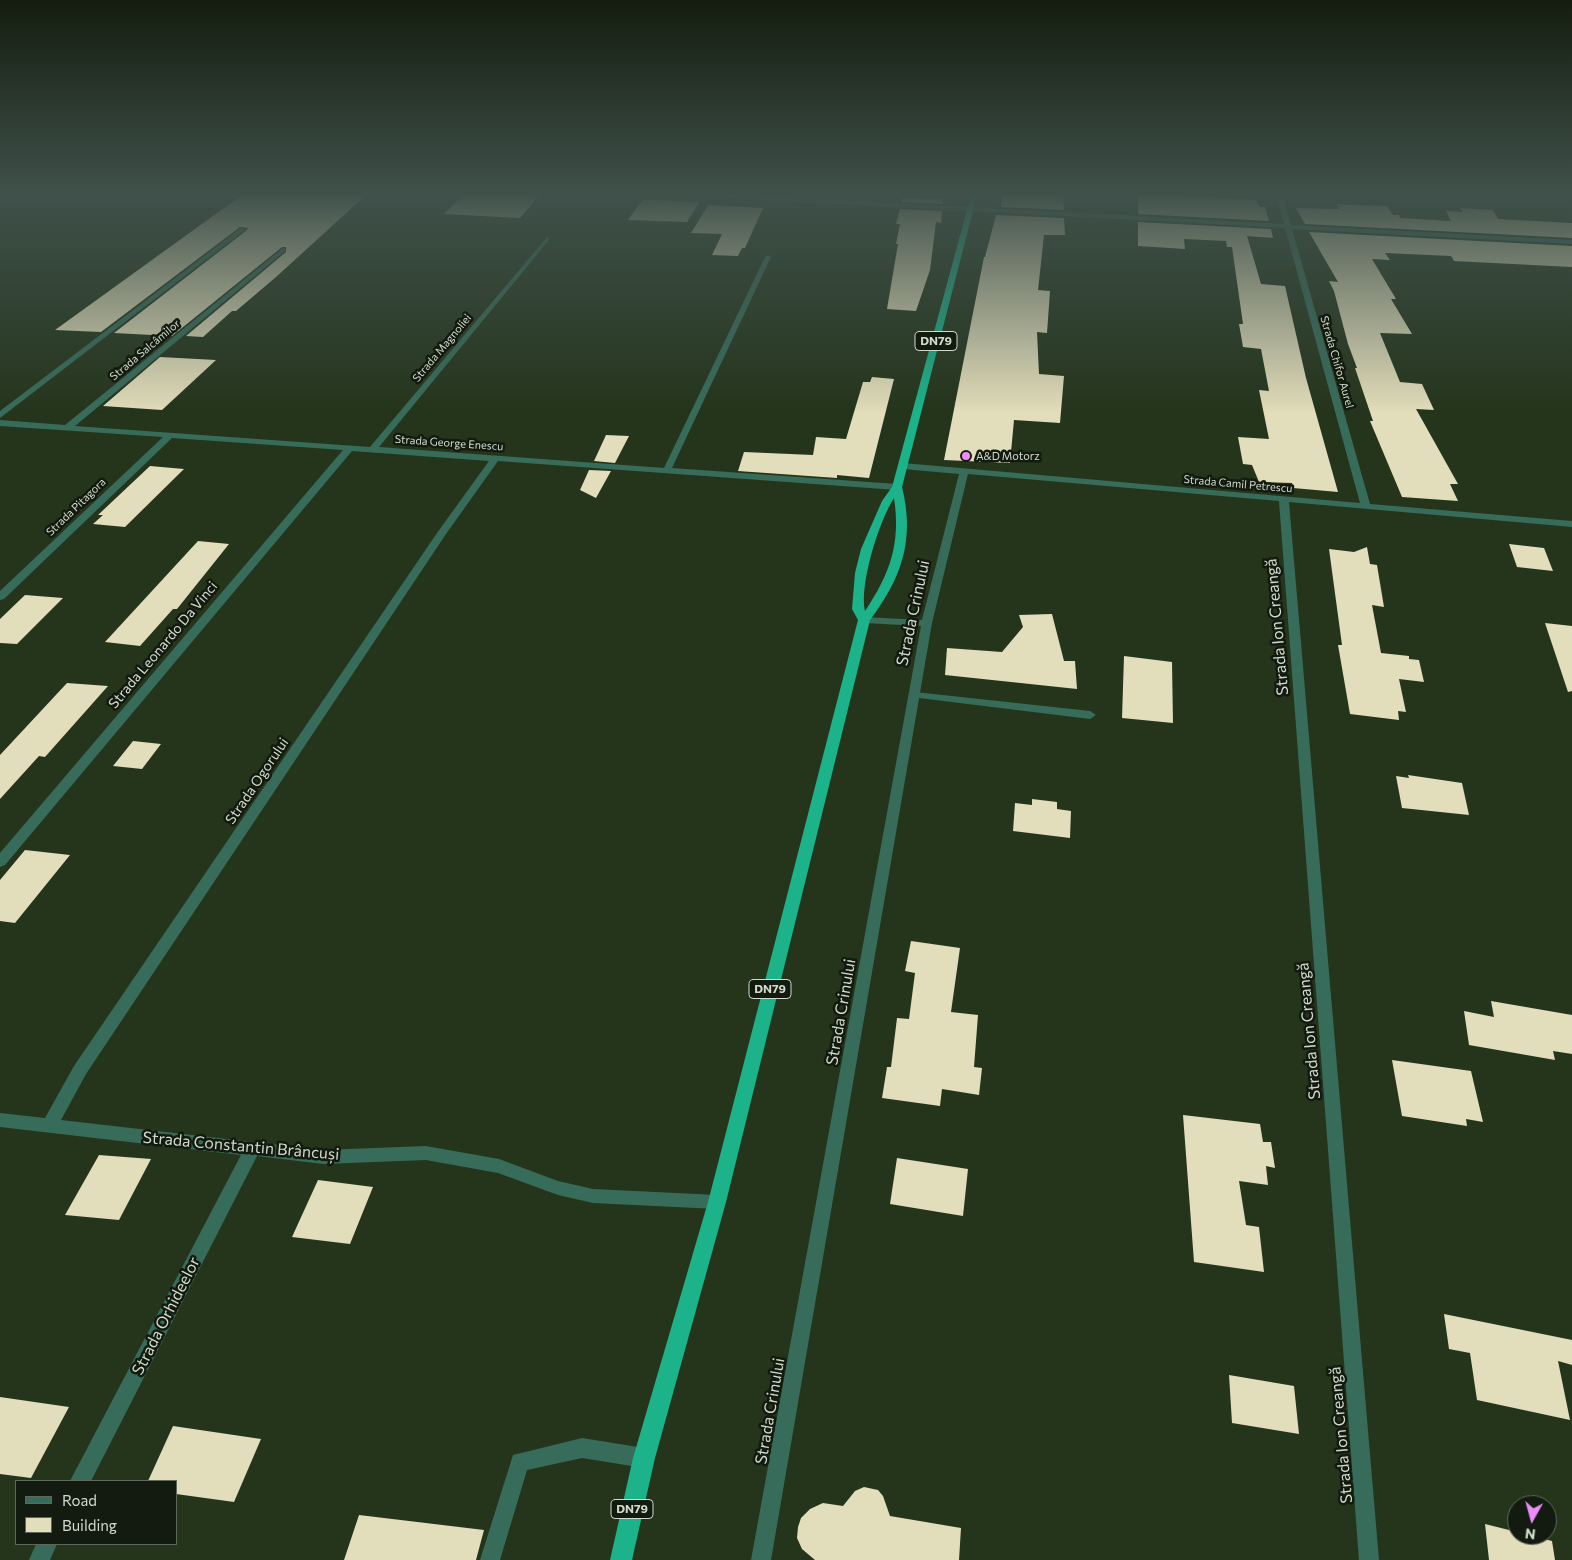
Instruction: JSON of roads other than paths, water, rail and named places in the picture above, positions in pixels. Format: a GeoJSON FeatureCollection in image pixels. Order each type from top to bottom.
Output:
{"type":"FeatureCollection","features":[{"type":"Feature","properties":{"kind":"highway","name":"DN79"},"geometry":{"type":"LineString","coordinates":[[864,620],[858,609],[860,573],[867,549],[887,501],[897,487],[955,268]]}},
{"type":"Feature","properties":{"kind":"highway","name":"DN79"},"geometry":{"type":"LineString","coordinates":[[621,1560],[644,1458],[717,1202],[864,620],[873,609],[892,573],[899,554],[901,502],[897,487]]}},
{"type":"Feature","properties":{"kind":"street"},"geometry":{"type":"LineString","coordinates":[[0,415],[192,268]]}},
{"type":"Feature","properties":{"kind":"street","name":"Strada Salcâmilor"},"geometry":{"type":"LineString","coordinates":[[67,428],[261,268]]}},
{"type":"Feature","properties":{"kind":"street","name":"Strada Magnoliei"},"geometry":{"type":"LineString","coordinates":[[373,450],[523,268]]}},
{"type":"Feature","properties":{"kind":"street"},"geometry":{"type":"LineString","coordinates":[[667,470],[763,268]]}},
{"type":"Feature","properties":{"kind":"street","name":"Strada Chifor Aurel"},"geometry":{"type":"LineString","coordinates":[[1298,268],[1366,506]]}},
{"type":"Feature","properties":{"kind":"street","name":"Strada George Enescu"},"geometry":{"type":"LineString","coordinates":[[0,423],[897,487]]}},
{"type":"Feature","properties":{"kind":"street","name":"Strada Pitagora"},"geometry":{"type":"LineString","coordinates":[[0,598],[170,435]]}},
{"type":"Feature","properties":{"kind":"street","name":"Strada Leonardo Da Vinci"},"geometry":{"type":"LineString","coordinates":[[0,862],[350,448]]}},
{"type":"Feature","properties":{"kind":"street","name":"Strada Ogorului"},"geometry":{"type":"LineString","coordinates":[[49,1126],[80,1070],[442,533],[496,458]]}},
{"type":"Feature","properties":{"kind":"street","name":"Strada Camil Petrescu"},"geometry":{"type":"LineString","coordinates":[[903,466],[1572,524]]}},
{"type":"Feature","properties":{"kind":"street","name":"Strada Crinului"},"geometry":{"type":"LineString","coordinates":[[761,1560],[927,623],[964,472]]}},
{"type":"Feature","properties":{"kind":"street","name":"Strada Ion Creangă"},"geometry":{"type":"LineString","coordinates":[[1284,499],[1368,1560]]}},
{"type":"Feature","properties":{"kind":"street"},"geometry":{"type":"LineString","coordinates":[[864,620],[927,623]]}},
{"type":"Feature","properties":{"kind":"street"},"geometry":{"type":"LineString","coordinates":[[915,695],[1090,715]]}},
{"type":"Feature","properties":{"kind":"street","name":"Strada Constantin Brâncuși"},"geometry":{"type":"LineString","coordinates":[[0,1120],[324,1158],[426,1153],[499,1166],[558,1188],[593,1196],[717,1202]]}},
{"type":"Feature","properties":{"kind":"street","name":"Strada Orhideelor"},"geometry":{"type":"LineString","coordinates":[[81,1480],[252,1150]]}},
{"type":"Feature","properties":{"kind":"street"},"geometry":{"type":"LineString","coordinates":[[490,1560],[520,1462],[582,1448],[644,1458]]}},
{"type":"Feature","properties":{"kind":"street"},"geometry":{"type":"LineString","coordinates":[[39,1560],[46,1545]]}},
{"type":"Feature","properties":{"kind":"place","name":"A&D Motorz"},"geometry":{"type":"Point","coordinates":[966,456]}}]}
